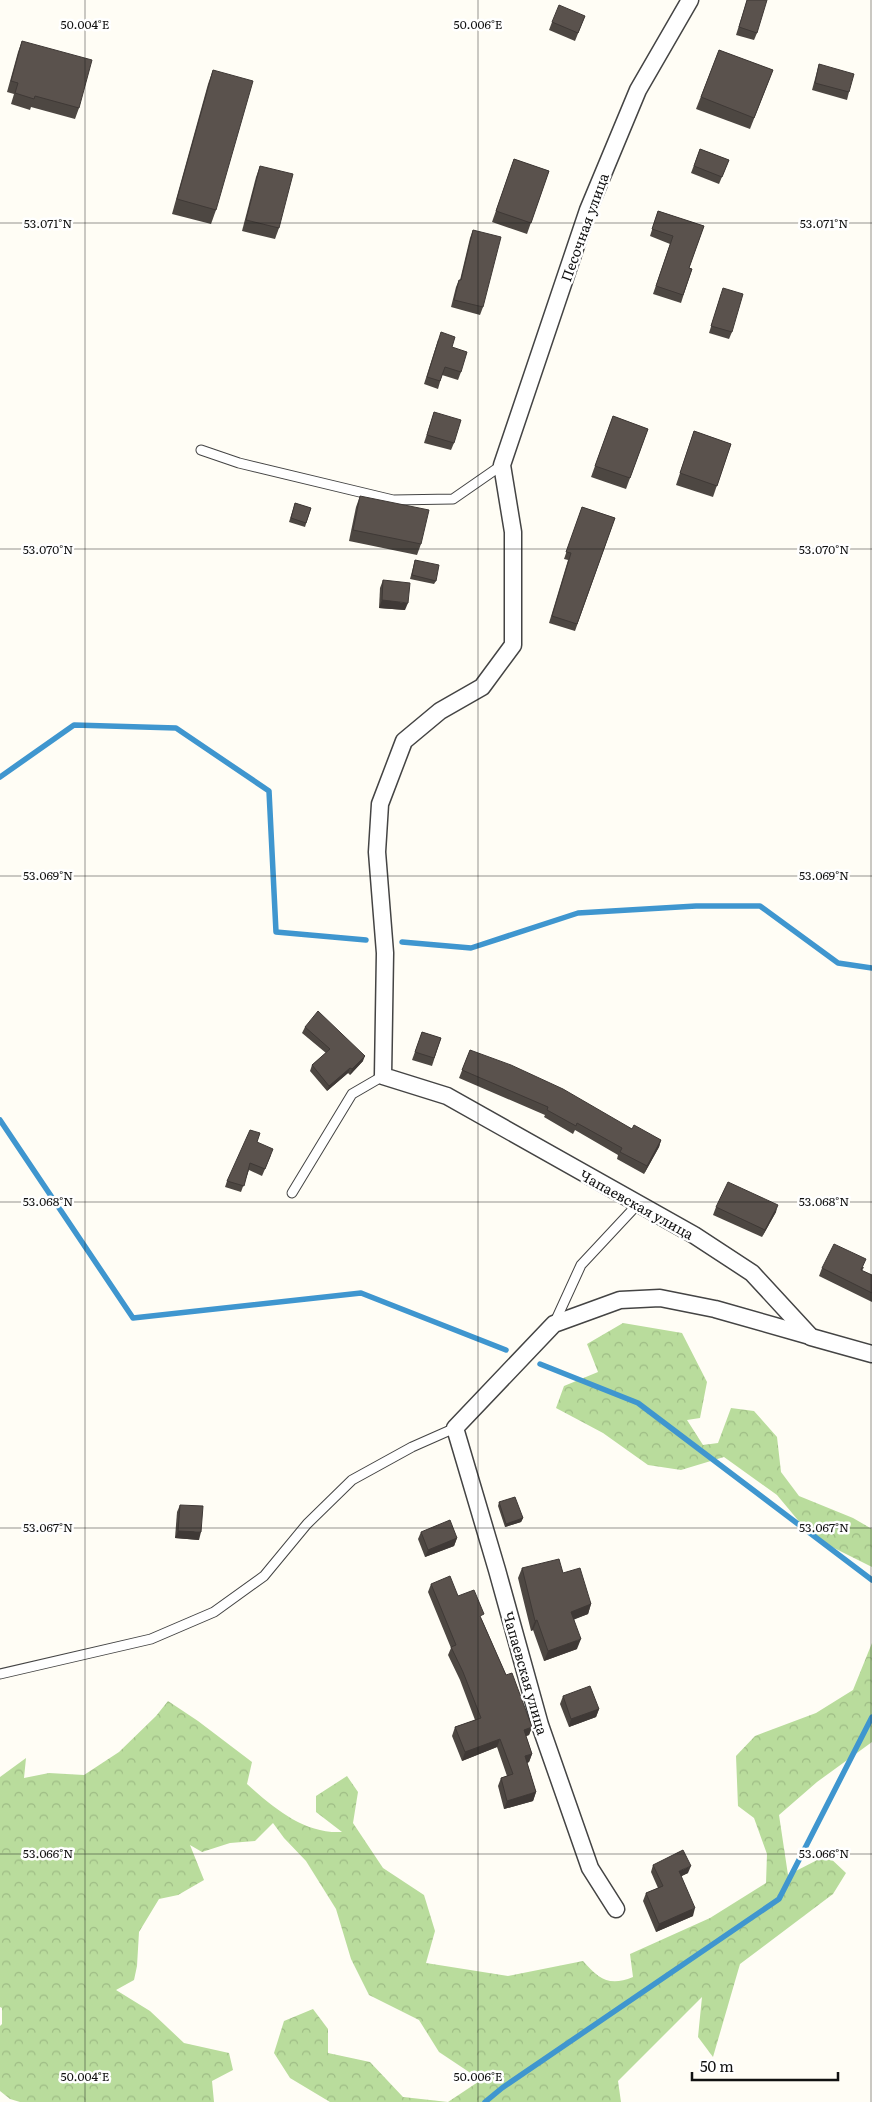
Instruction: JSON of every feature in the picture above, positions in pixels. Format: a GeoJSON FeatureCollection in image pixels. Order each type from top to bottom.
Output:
{"type":"FeatureCollection","features":[{"type":"Feature","properties":{"kind":"street","name":"Песочная улица"},"geometry":{"type":"LineString","coordinates":[[502,465],[588,210],[638,90],[690,0]]}},
{"type":"Feature","properties":{"kind":"street"},"geometry":{"type":"LineString","coordinates":[[383,1076],[385,953],[378,852],[380,804],[404,741],[440,711],[482,687],[513,645],[513,532],[502,465]]}},
{"type":"Feature","properties":{"kind":"street","name":"Чапаевская улица"},"geometry":{"type":"LineString","coordinates":[[383,1076],[447,1096],[637,1205],[694,1235],[752,1273],[811,1337]]}},
{"type":"Feature","properties":{"kind":"street"},"geometry":{"type":"LineString","coordinates":[[455,1428],[554,1324],[620,1300],[660,1298],[715,1309],[872,1354]]}},
{"type":"Feature","properties":{"kind":"street","name":"Чапаевская улица"},"geometry":{"type":"LineString","coordinates":[[455,1428],[540,1725],[590,1868],[616,1909]]}},
{"type":"Feature","properties":{"kind":"lane"},"geometry":{"type":"LineString","coordinates":[[200,450],[239,463],[393,500],[453,499],[502,465]]}},
{"type":"Feature","properties":{"kind":"lane"},"geometry":{"type":"LineString","coordinates":[[292,1193],[352,1094],[383,1076]]}},
{"type":"Feature","properties":{"kind":"lane"},"geometry":{"type":"LineString","coordinates":[[554,1324],[581,1265],[637,1205]]}},
{"type":"Feature","properties":{"kind":"lane"},"geometry":{"type":"LineString","coordinates":[[0,1674],[151,1639],[214,1612],[264,1576],[307,1524],[352,1480],[412,1447],[455,1428]]}},
{"type":"Feature","properties":{"kind":"green space"},"geometry":{"type":"Polygon","coordinates":[[[623,1323],[682,1333],[707,1382],[700,1418],[687,1420],[703,1445],[718,1443],[731,1408],[754,1411],[777,1437],[781,1472],[799,1496],[853,1518],[872,1529],[872,1567],[812,1537],[777,1495],[724,1457],[681,1470],[648,1465],[603,1433],[556,1408],[564,1386],[598,1372],[587,1344],[623,1323]]]}},
{"type":"Feature","properties":{"kind":"green space"},"geometry":{"type":"Polygon","coordinates":[[[872,1643],[872,1742],[817,1782],[779,1815],[788,1875],[827,1855],[846,1873],[833,1894],[740,1964],[713,2057],[698,2037],[702,1997],[618,2081],[621,2102],[448,2102],[481,2080],[439,2052],[419,2020],[369,1995],[351,1959],[336,1909],[306,1861],[284,1838],[273,1823],[255,1841],[230,1843],[202,1852],[190,1845],[204,1880],[178,1895],[159,1899],[139,1932],[137,1966],[134,1980],[116,1990],[150,2011],[184,2043],[229,2053],[233,2070],[212,2081],[214,2102],[20,2102],[10,2099],[0,2091],[0,2026],[2,2024],[2,2008],[0,2007],[0,1777],[26,1758],[24,1778],[49,1773],[84,1775],[119,1752],[156,1716],[168,1701],[252,1762],[247,1784],[290,1818],[302,1824],[315,1829],[342,1832],[316,1812],[316,1796],[347,1776],[358,1792],[353,1823],[383,1868],[424,1895],[435,1931],[426,1963],[508,1976],[583,1961],[605,1980],[625,1980],[633,1977],[630,1954],[710,1918],[766,1883],[767,1854],[754,1818],[738,1806],[736,1756],[755,1736],[816,1713],[853,1690],[872,1643]]]}},
{"type":"Feature","properties":{"kind":"green space"},"geometry":{"type":"Polygon","coordinates":[[[313,2009],[328,2029],[328,2053],[370,2062],[403,2097],[448,2102],[330,2102],[290,2078],[274,2053],[284,2021],[313,2009]]]}},
{"type":"Feature","properties":{"kind":"building"},"geometry":{"type":"Polygon","coordinates":[[[747,0],[767,0],[757,33],[739,27],[747,0]]]}},
{"type":"Feature","properties":{"kind":"building"},"geometry":{"type":"Polygon","coordinates":[[[559,5],[585,16],[578,33],[552,22],[559,5]]]}},
{"type":"Feature","properties":{"kind":"building"},"geometry":{"type":"Polygon","coordinates":[[[22,41],[92,60],[79,108],[35,96],[34,99],[15,93],[18,83],[11,81],[22,41]]]}},
{"type":"Feature","properties":{"kind":"building"},"geometry":{"type":"Polygon","coordinates":[[[719,50],[773,70],[754,118],[701,97],[719,50]]]}},
{"type":"Feature","properties":{"kind":"building"},"geometry":{"type":"Polygon","coordinates":[[[819,64],[854,74],[849,92],[815,83],[819,64]]]}},
{"type":"Feature","properties":{"kind":"building"},"geometry":{"type":"Polygon","coordinates":[[[213,70],[253,81],[216,210],[177,199],[213,70]]]}},
{"type":"Feature","properties":{"kind":"building"},"geometry":{"type":"Polygon","coordinates":[[[700,149],[729,160],[722,177],[694,166],[700,149]]]}},
{"type":"Feature","properties":{"kind":"building"},"geometry":{"type":"Polygon","coordinates":[[[514,159],[549,171],[531,223],[496,211],[514,159]]]}},
{"type":"Feature","properties":{"kind":"building"},"geometry":{"type":"Polygon","coordinates":[[[260,166],[293,174],[279,228],[246,220],[260,166]]]}},
{"type":"Feature","properties":{"kind":"building"},"geometry":{"type":"Polygon","coordinates":[[[658,211],[704,226],[689,268],[692,269],[683,295],[656,286],[673,236],[652,229],[658,211]]]}},
{"type":"Feature","properties":{"kind":"building"},"geometry":{"type":"Polygon","coordinates":[[[473,230],[501,237],[483,307],[454,300],[459,280],[461,280],[473,230]]]}},
{"type":"Feature","properties":{"kind":"building"},"geometry":{"type":"Polygon","coordinates":[[[723,288],[743,294],[732,332],[711,326],[723,288]]]}},
{"type":"Feature","properties":{"kind":"building"},"geometry":{"type":"Polygon","coordinates":[[[441,332],[455,337],[452,347],[467,352],[461,372],[445,367],[440,381],[427,377],[441,332]]]}},
{"type":"Feature","properties":{"kind":"building"},"geometry":{"type":"Polygon","coordinates":[[[434,412],[461,420],[454,443],[427,435],[434,412]]]}},
{"type":"Feature","properties":{"kind":"building"},"geometry":{"type":"Polygon","coordinates":[[[613,416],[648,429],[630,478],[595,466],[613,416]]]}},
{"type":"Feature","properties":{"kind":"building"},"geometry":{"type":"Polygon","coordinates":[[[694,431],[731,444],[717,486],[680,473],[694,431]]]}},
{"type":"Feature","properties":{"kind":"building"},"geometry":{"type":"Polygon","coordinates":[[[360,496],[429,510],[421,544],[353,530],[360,496]]]}},
{"type":"Feature","properties":{"kind":"building"},"geometry":{"type":"Polygon","coordinates":[[[295,503],[311,508],[306,523],[291,518],[295,503]]]}},
{"type":"Feature","properties":{"kind":"building"},"geometry":{"type":"Polygon","coordinates":[[[582,507],[615,518],[577,624],[552,616],[571,553],[566,552],[582,507]]]}},
{"type":"Feature","properties":{"kind":"building"},"geometry":{"type":"Polygon","coordinates":[[[415,560],[439,565],[436,581],[412,575],[415,560]]]}},
{"type":"Feature","properties":{"kind":"building"},"geometry":{"type":"Polygon","coordinates":[[[383,580],[410,583],[408,603],[382,600],[383,580]]]}},
{"type":"Feature","properties":{"kind":"building"},"geometry":{"type":"Polygon","coordinates":[[[318,1011],[365,1056],[352,1069],[350,1068],[329,1086],[312,1065],[330,1049],[305,1027],[318,1011]]]}},
{"type":"Feature","properties":{"kind":"building"},"geometry":{"type":"Polygon","coordinates":[[[422,1032],[441,1038],[434,1058],[415,1052],[422,1032]]]}},
{"type":"Feature","properties":{"kind":"building"},"geometry":{"type":"Polygon","coordinates":[[[470,1050],[511,1065],[563,1089],[632,1129],[634,1125],[661,1140],[647,1166],[620,1152],[622,1148],[577,1123],[576,1126],[547,1110],[548,1107],[462,1070],[470,1050]]]}},
{"type":"Feature","properties":{"kind":"building"},"geometry":{"type":"Polygon","coordinates":[[[250,1130],[260,1133],[257,1142],[273,1149],[265,1169],[250,1163],[244,1186],[227,1181],[250,1130]]]}},
{"type":"Feature","properties":{"kind":"building"},"geometry":{"type":"Polygon","coordinates":[[[728,1182],[778,1205],[765,1230],[716,1207],[728,1182]]]}},
{"type":"Feature","properties":{"kind":"building"},"geometry":{"type":"Polygon","coordinates":[[[834,1244],[866,1259],[861,1270],[872,1275],[872,1293],[822,1268],[834,1244]]]}},
{"type":"Feature","properties":{"kind":"building"},"geometry":{"type":"Polygon","coordinates":[[[515,1497],[523,1518],[506,1524],[499,1502],[515,1497]]]}},
{"type":"Feature","properties":{"kind":"building"},"geometry":{"type":"Polygon","coordinates":[[[180,1505],[203,1506],[201,1532],[178,1531],[180,1505]]]}},
{"type":"Feature","properties":{"kind":"building"},"geometry":{"type":"Polygon","coordinates":[[[450,1520],[457,1538],[428,1550],[421,1532],[450,1520]]]}},
{"type":"Feature","properties":{"kind":"building"},"geometry":{"type":"Polygon","coordinates":[[[559,1559],[563,1573],[580,1568],[591,1604],[571,1612],[581,1639],[548,1651],[537,1620],[535,1621],[522,1568],[559,1559]]]}},
{"type":"Feature","properties":{"kind":"building"},"geometry":{"type":"Polygon","coordinates":[[[450,1576],[458,1596],[474,1590],[484,1614],[480,1616],[506,1675],[512,1673],[532,1727],[524,1730],[532,1754],[525,1756],[536,1792],[507,1801],[501,1778],[513,1774],[500,1739],[465,1752],[455,1727],[481,1718],[451,1647],[456,1645],[431,1584],[450,1576]]]}},
{"type":"Feature","properties":{"kind":"building"},"geometry":{"type":"Polygon","coordinates":[[[590,1686],[599,1709],[571,1719],[563,1696],[590,1686]]]}},
{"type":"Feature","properties":{"kind":"building"},"geometry":{"type":"Polygon","coordinates":[[[683,1850],[691,1866],[679,1871],[695,1908],[659,1924],[646,1893],[663,1886],[653,1865],[683,1850]]]}},
{"type":"Feature","properties":{"kind":"waterway"},"geometry":{"type":"LineString","coordinates":[[0,777],[74,725],[176,728],[269,791],[276,932],[366,940]]}},
{"type":"Feature","properties":{"kind":"waterway"},"geometry":{"type":"LineString","coordinates":[[402,942],[471,948],[578,913],[696,906],[760,906],[838,963],[872,968]]}},
{"type":"Feature","properties":{"kind":"waterway"},"geometry":{"type":"LineString","coordinates":[[0,1120],[133,1318],[361,1293],[506,1350]]}},
{"type":"Feature","properties":{"kind":"waterway"},"geometry":{"type":"LineString","coordinates":[[540,1364],[638,1403],[872,1580]]}},
{"type":"Feature","properties":{"kind":"waterway"},"geometry":{"type":"LineString","coordinates":[[485,2102],[502,2088],[779,1899],[872,1717]]}}]}
